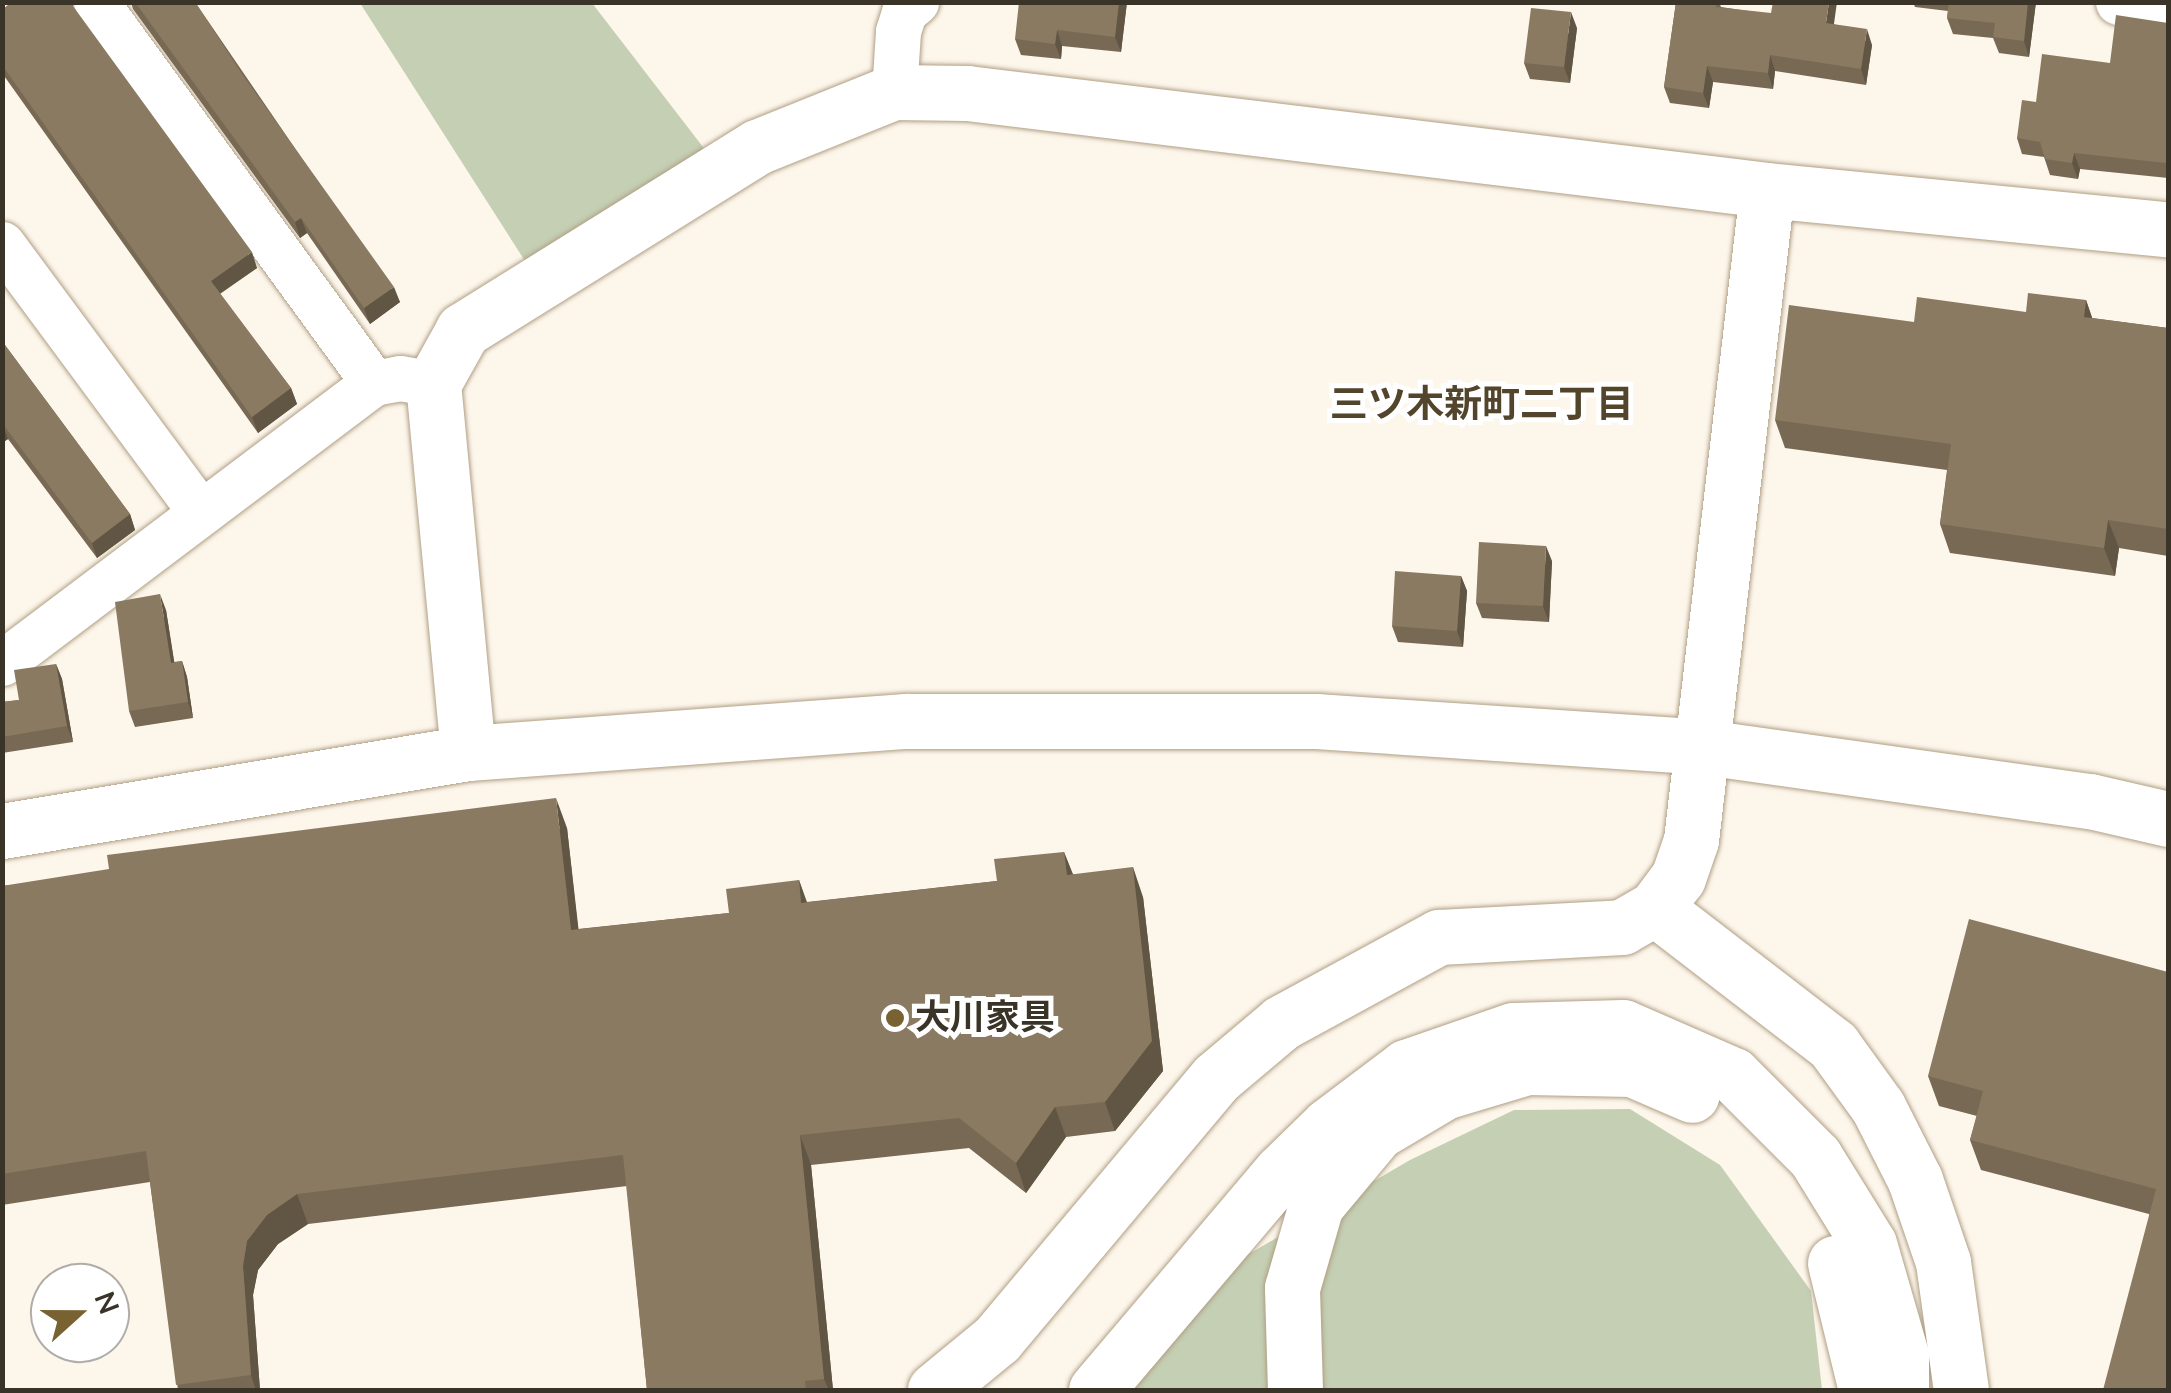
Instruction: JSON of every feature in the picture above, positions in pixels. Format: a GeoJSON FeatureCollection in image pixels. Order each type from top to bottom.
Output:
{"type":"FeatureCollection","features":[{"type":"Feature","properties":{"kind":"main road"},"geometry":{"type":"LineString","coordinates":[[468,753],[433,384],[463,330],[495,305],[757,148],[894,92],[967,93],[1767,190],[2168,228]]}},
{"type":"Feature","properties":{"kind":"main road"},"geometry":{"type":"LineString","coordinates":[[935,1390],[997,1339],[1216,1078],[1280,1023],[1440,937],[1622,927],[1656,908],[1678,878],[1691,840],[1704,747],[1767,190]]}},
{"type":"Feature","properties":{"kind":"main road"},"geometry":{"type":"LineString","coordinates":[[2,831],[468,753],[906,721],[1316,721],[1704,747],[2090,801],[2168,819]]}},
{"type":"Feature","properties":{"kind":"main road"},"geometry":{"type":"LineString","coordinates":[[1656,908],[1833,1045],[1878,1107],[1915,1180],[1943,1262],[1961,1390]]}},
{"type":"Feature","properties":{"kind":"main road"},"geometry":{"type":"LineString","coordinates":[[1096,1390],[1281,1172],[1328,1126],[1406,1067],[1513,1030],[1623,1027],[1733,1075],[1816,1157],[1868,1244],[1900,1355],[1901,1390]]}},
{"type":"Feature","properties":{"kind":"main road"},"geometry":{"type":"LineString","coordinates":[[1295,1390],[1292,1288],[1316,1205],[1377,1132],[1444,1092],[1527,1068],[1632,1069],[1723,1108],[1808,1204],[1844,1285],[1866,1390]]}},
{"type":"Feature","properties":{"kind":"street"},"geometry":{"type":"LineString","coordinates":[[96,2],[374,383]]}},
{"type":"Feature","properties":{"kind":"street"},"geometry":{"type":"LineString","coordinates":[[894,92],[898,32],[904,12],[916,2]]}},
{"type":"Feature","properties":{"kind":"street"},"geometry":{"type":"LineString","coordinates":[[2118,2],[2168,10]]}},
{"type":"Feature","properties":{"kind":"street"},"geometry":{"type":"LineString","coordinates":[[2,244],[200,512]]}},
{"type":"Feature","properties":{"kind":"street"},"geometry":{"type":"LineString","coordinates":[[2,663],[374,383],[400,378],[433,384]]}},
{"type":"Feature","properties":{"kind":"green space"},"geometry":{"type":"Polygon","coordinates":[[[360,3],[592,3],[713,160],[525,261],[360,3]]]}},
{"type":"Feature","properties":{"kind":"green space"},"geometry":{"type":"Polygon","coordinates":[[[1630,1109],[1720,1165],[1811,1291],[1822,1390],[1131,1390],[1242,1258],[1410,1160],[1514,1110],[1630,1109]]]}},
{"type":"Feature","properties":{"kind":"building"},"geometry":{"type":"Polygon","coordinates":[[[12,2],[70,2],[252,252],[211,281],[291,388],[252,417],[2,65],[2,10],[12,2]]]}},
{"type":"Feature","properties":{"kind":"building"},"geometry":{"type":"Polygon","coordinates":[[[135,2],[195,2],[394,287],[364,308],[301,218],[295,222],[135,2]]]}},
{"type":"Feature","properties":{"kind":"building"},"geometry":{"type":"Polygon","coordinates":[[[1019,2],[1119,2],[1115,37],[1057,30],[1055,44],[1015,39],[1019,2]]]}},
{"type":"Feature","properties":{"kind":"building"},"geometry":{"type":"Polygon","coordinates":[[[1676,2],[1716,2],[1716,7],[1771,13],[1773,2],[1829,2],[1826,23],[1867,29],[1861,69],[1770,55],[1768,73],[1707,66],[1703,93],[1664,87],[1676,2]]]}},
{"type":"Feature","properties":{"kind":"building"},"geometry":{"type":"Polygon","coordinates":[[[1949,2],[2028,2],[2024,41],[1993,37],[1995,23],[1947,18],[1949,2]]]}},
{"type":"Feature","properties":{"kind":"building"},"geometry":{"type":"Polygon","coordinates":[[[1531,8],[1571,12],[1564,67],[1524,63],[1531,8]]]}},
{"type":"Feature","properties":{"kind":"building"},"geometry":{"type":"Polygon","coordinates":[[[2116,15],[2168,23],[2166,163],[2074,153],[2072,163],[2045,159],[2040,142],[2017,138],[2022,100],[2036,102],[2042,54],[2110,63],[2116,15]]]}},
{"type":"Feature","properties":{"kind":"building"},"geometry":{"type":"Polygon","coordinates":[[[2028,293],[2086,300],[2084,317],[2168,328],[2168,529],[2108,520],[2104,548],[1940,524],[1951,444],[1775,420],[1789,305],[1914,322],[1917,297],[2026,312],[2028,293]]]}},
{"type":"Feature","properties":{"kind":"building"},"geometry":{"type":"Polygon","coordinates":[[[2,341],[130,514],[92,543],[2,423],[2,341]]]}},
{"type":"Feature","properties":{"kind":"building"},"geometry":{"type":"Polygon","coordinates":[[[1479,542],[1546,546],[1543,606],[1476,603],[1479,542]]]}},
{"type":"Feature","properties":{"kind":"building"},"geometry":{"type":"Polygon","coordinates":[[[1395,571],[1461,576],[1457,631],[1392,626],[1395,571]]]}},
{"type":"Feature","properties":{"kind":"building"},"geometry":{"type":"Polygon","coordinates":[[[160,594],[171,663],[182,661],[188,702],[129,711],[115,602],[160,594]]]}},
{"type":"Feature","properties":{"kind":"building"},"geometry":{"type":"Polygon","coordinates":[[[56,664],[67,726],[2,737],[2,702],[19,700],[14,670],[56,664]]]}},
{"type":"Feature","properties":{"kind":"building"},"geometry":{"type":"Polygon","coordinates":[[[556,798],[571,930],[729,913],[726,889],[799,880],[801,903],[997,881],[994,859],[1064,852],[1067,875],[1133,867],[1152,1041],[1105,1102],[1055,1107],[1016,1163],[959,1118],[800,1135],[824,1379],[805,1381],[806,1390],[647,1390],[623,1155],[297,1194],[267,1215],[247,1241],[243,1266],[251,1375],[176,1385],[146,1151],[2,1174],[2,886],[109,869],[107,855],[556,798]]]}},
{"type":"Feature","properties":{"kind":"building"},"geometry":{"type":"Polygon","coordinates":[[[1969,919],[2168,972],[2168,1390],[2103,1390],[2156,1189],[1970,1140],[1983,1091],[1928,1076],[1969,919]]]}},
{"type":"Feature","properties":{"kind":"place","name":"大川家具"},"geometry":{"type":"Point","coordinates":[895,1018]}},
{"type":"Feature","properties":{"kind":"district","name":"三ツ木新町二丁目"},"geometry":{"type":"Point","coordinates":[1482,405]}}]}
